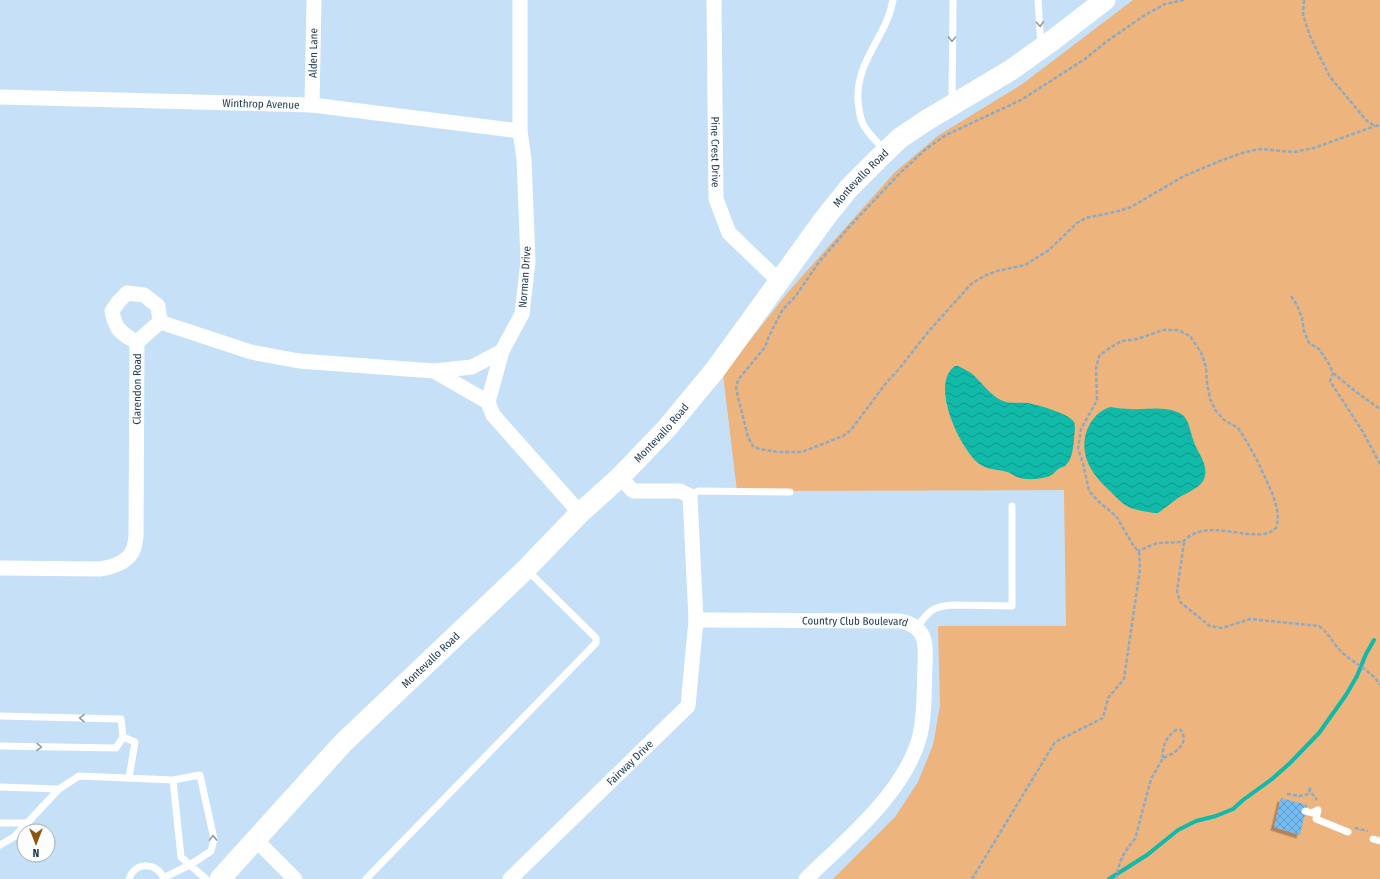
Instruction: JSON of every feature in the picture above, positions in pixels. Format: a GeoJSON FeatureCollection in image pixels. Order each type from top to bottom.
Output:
{"type":"FeatureCollection","features":[{"type":"Feature","properties":{"kind":"main road","name":"Montevallo Road"},"geometry":{"type":"LineString","coordinates":[[220,879],[343,743],[526,569],[580,513],[620,477],[667,428],[715,370],[848,188],[900,138],[1011,70],[1042,49],[1086,11],[1105,0]]}},
{"type":"Feature","properties":{"kind":"street","name":"Alden Lane"},"geometry":{"type":"LineString","coordinates":[[312,105],[314,0]]}},
{"type":"Feature","properties":{"kind":"street","name":"Norman Drive"},"geometry":{"type":"LineString","coordinates":[[488,402],[502,351],[522,314],[528,261],[524,159],[520,131],[520,0]]}},
{"type":"Feature","properties":{"kind":"street","name":"Pine Crest Drive"},"geometry":{"type":"LineString","coordinates":[[714,0],[716,199],[729,233],[779,281]]}},
{"type":"Feature","properties":{"kind":"street","name":"Winthrop Avenue"},"geometry":{"type":"LineString","coordinates":[[0,97],[312,105],[520,131]]}},
{"type":"Feature","properties":{"kind":"street"},"geometry":{"type":"LineString","coordinates":[[137,342],[126,336],[114,323],[112,311],[127,293],[144,295],[158,306],[160,322],[251,352],[292,360],[434,371],[472,367],[502,351]]}},
{"type":"Feature","properties":{"kind":"street","name":"Clarendon Road"},"geometry":{"type":"LineString","coordinates":[[0,568],[100,569],[115,566],[124,560],[133,550],[136,537],[137,342],[160,322]]}},
{"type":"Feature","properties":{"kind":"street"},"geometry":{"type":"LineString","coordinates":[[434,371],[488,402],[493,415],[580,513]]}},
{"type":"Feature","properties":{"kind":"street"},"geometry":{"type":"LineString","coordinates":[[620,477],[633,491],[680,491],[690,496],[696,620]]}},
{"type":"Feature","properties":{"kind":"street","name":"Country Club Boulevard"},"geometry":{"type":"LineString","coordinates":[[696,620],[901,621],[909,623],[924,637],[924,706],[920,738],[904,775],[875,812],[806,879]]}},
{"type":"Feature","properties":{"kind":"street","name":"Fairway Drive"},"geometry":{"type":"LineString","coordinates":[[510,879],[688,706],[696,620]]}},
{"type":"Feature","properties":{"kind":"street"},"geometry":{"type":"LineString","coordinates":[[256,840],[295,879]]}},
{"type":"Feature","properties":{"kind":"lane"},"geometry":{"type":"LineString","coordinates":[[886,152],[864,125],[859,113],[858,94],[860,76],[866,59],[887,22],[893,0]]}},
{"type":"Feature","properties":{"kind":"lane"},"geometry":{"type":"LineString","coordinates":[[952,105],[953,0]]}},
{"type":"Feature","properties":{"kind":"lane"},"geometry":{"type":"LineString","coordinates":[[1038,0],[1042,49]]}},
{"type":"Feature","properties":{"kind":"lane"},"geometry":{"type":"LineString","coordinates":[[690,496],[698,491],[790,492]]}},
{"type":"Feature","properties":{"kind":"lane"},"geometry":{"type":"LineString","coordinates":[[916,628],[930,611],[942,606],[1012,606],[1012,506]]}},
{"type":"Feature","properties":{"kind":"lane"},"geometry":{"type":"LineString","coordinates":[[366,879],[596,643],[596,638],[526,569]]}},
{"type":"Feature","properties":{"kind":"lane"},"geometry":{"type":"LineString","coordinates":[[0,716],[121,719],[123,737],[116,748],[0,746]]}},
{"type":"Feature","properties":{"kind":"lane"},"geometry":{"type":"LineString","coordinates":[[123,737],[135,742],[130,778]]}},
{"type":"Feature","properties":{"kind":"lane"},"geometry":{"type":"LineString","coordinates":[[26,823],[59,789],[79,776],[173,780],[200,775],[214,839],[211,851],[190,865],[163,878],[161,872],[156,868],[145,865],[134,870],[129,879]]}},
{"type":"Feature","properties":{"kind":"lane"},"geometry":{"type":"LineString","coordinates":[[173,780],[181,857],[206,879]]}},
{"type":"Feature","properties":{"kind":"lane"},"geometry":{"type":"LineString","coordinates":[[0,787],[59,789]]}},
{"type":"Feature","properties":{"kind":"lane"},"geometry":{"type":"LineString","coordinates":[[1305,811],[1312,813],[1318,810],[1316,819],[1349,829]]}},
{"type":"Feature","properties":{"kind":"lane"},"geometry":{"type":"LineString","coordinates":[[0,823],[16,823]]}},
{"type":"Feature","properties":{"kind":"lane"},"geometry":{"type":"LineString","coordinates":[[0,845],[16,835]]}},
{"type":"Feature","properties":{"kind":"path"},"geometry":{"type":"LineString","coordinates":[[1184,0],[1165,4],[1144,15],[1079,63],[1021,100],[946,135],[901,172],[841,236],[795,297],[783,309],[765,347],[738,380],[736,389],[745,428],[753,446],[768,452],[802,452],[843,436],[851,430],[916,346],[971,284],[984,276],[997,271],[1025,265],[1049,250],[1077,223],[1086,218],[1131,207],[1184,176],[1245,152],[1260,149],[1294,152],[1314,148],[1380,125]]}},
{"type":"Feature","properties":{"kind":"path"},"geometry":{"type":"LineString","coordinates":[[1304,0],[1303,15],[1310,36],[1330,77],[1367,121],[1375,126]]}},
{"type":"Feature","properties":{"kind":"path"},"geometry":{"type":"LineString","coordinates":[[1291,296],[1297,304],[1302,318],[1304,331],[1309,343],[1319,349],[1328,362],[1333,373],[1380,409]]}},
{"type":"Feature","properties":{"kind":"path"},"geometry":{"type":"LineString","coordinates":[[972,879],[1055,742],[1103,718],[1108,698],[1124,679],[1140,569],[1139,552],[1130,541],[1116,516],[1099,502],[1089,491],[1083,463],[1078,449],[1081,429],[1097,400],[1096,368],[1099,356],[1110,347],[1122,341],[1137,339],[1163,330],[1178,330],[1190,336],[1197,346],[1206,367],[1210,399],[1216,411],[1224,420],[1238,428],[1247,442],[1258,462],[1278,508],[1276,528],[1267,533],[1255,534],[1211,530],[1198,531],[1188,536],[1184,542],[1177,591],[1180,602],[1210,626],[1222,628],[1250,619],[1319,626],[1328,632],[1343,654],[1368,672],[1380,685]]}},
{"type":"Feature","properties":{"kind":"path"},"geometry":{"type":"LineString","coordinates":[[1333,373],[1330,381],[1363,432],[1380,464]]}},
{"type":"Feature","properties":{"kind":"path"},"geometry":{"type":"LineString","coordinates":[[1138,551],[1157,543],[1184,542]]}},
{"type":"Feature","properties":{"kind":"path"},"geometry":{"type":"LineString","coordinates":[[1116,879],[1118,863],[1128,847],[1135,840],[1151,780],[1162,758],[1162,749],[1171,734],[1176,730],[1181,730],[1184,739],[1180,748],[1172,754],[1162,758]]}},
{"type":"Feature","properties":{"kind":"path"},"geometry":{"type":"LineString","coordinates":[[1288,794],[1300,796],[1309,794],[1310,787],[1310,791],[1320,805]]}},
{"type":"Feature","properties":{"kind":"path"},"geometry":{"type":"LineString","coordinates":[[1349,829],[1369,831]]}},
{"type":"Feature","properties":{"kind":"shaded area"},"geometry":{"type":"Polygon","coordinates":[[[1133,0],[1380,0],[1380,879],[833,879],[895,817],[918,782],[933,745],[940,706],[938,626],[1066,626],[1064,490],[737,491],[723,374],[789,291],[895,172],[939,135],[1021,85],[1133,0]]]}},
{"type":"Feature","properties":{"kind":"water"},"geometry":{"type":"Polygon","coordinates":[[[955,366],[958,366],[971,373],[998,399],[1012,403],[1038,405],[1060,413],[1071,419],[1075,424],[1075,429],[1072,454],[1067,464],[1050,476],[1038,479],[1029,479],[1016,477],[1010,473],[988,468],[978,463],[963,444],[950,416],[946,401],[945,387],[948,375],[955,366]]]}},
{"type":"Feature","properties":{"kind":"water"},"geometry":{"type":"Polygon","coordinates":[[[1110,407],[1128,409],[1166,409],[1172,410],[1184,416],[1202,458],[1205,469],[1205,475],[1200,485],[1178,498],[1158,513],[1133,509],[1121,502],[1104,486],[1093,472],[1086,457],[1084,448],[1087,430],[1091,422],[1099,413],[1110,407]]]}},
{"type":"Feature","properties":{"kind":"building"},"geometry":{"type":"Polygon","coordinates":[[[1281,798],[1307,805],[1300,835],[1274,827],[1281,798]]]}},
{"type":"Feature","properties":{"kind":"waterway"},"geometry":{"type":"LineString","coordinates":[[1109,879],[1147,855],[1178,830],[1196,821],[1216,816],[1233,809],[1290,763],[1319,733],[1346,695],[1374,640]]}}]}
